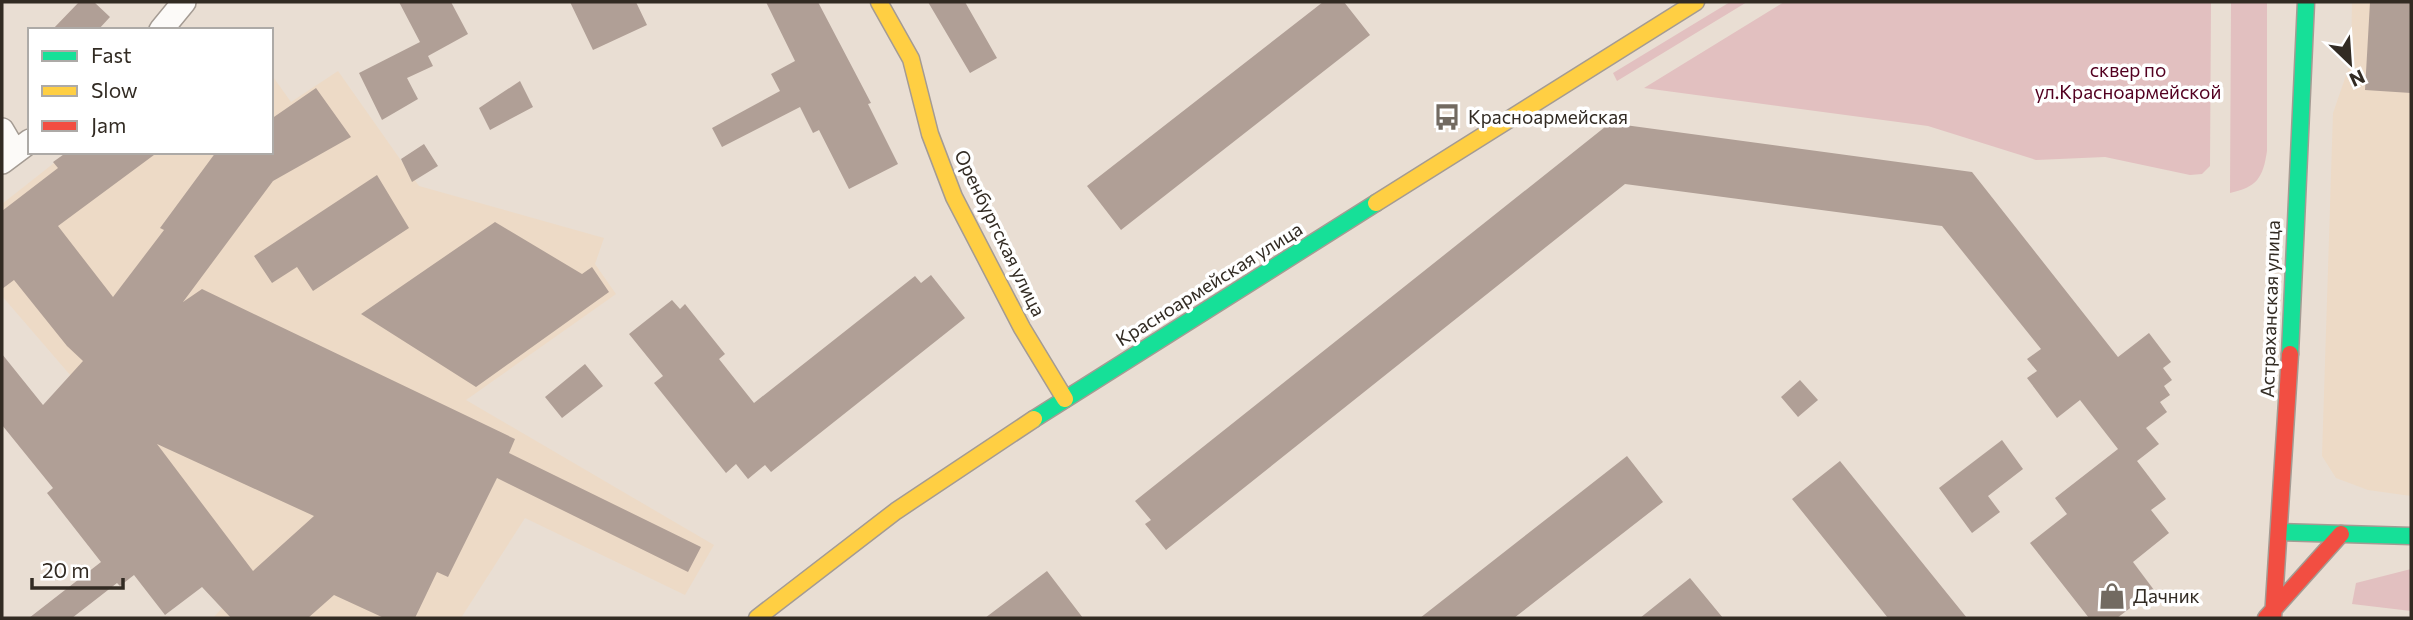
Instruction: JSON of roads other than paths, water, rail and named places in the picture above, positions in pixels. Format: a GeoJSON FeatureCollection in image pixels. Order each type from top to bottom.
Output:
{"type":"FeatureCollection","features":[{"type":"Feature","properties":{"kind":"street"},"geometry":{"type":"LineString","coordinates":[[163,28],[184,2]]}},
{"type":"Feature","properties":{"kind":"street","name":"Оренбургская улица"},"geometry":{"type":"LineString","coordinates":[[879,2],[911,59],[930,134],[954,197],[1022,328],[1065,399]]}},
{"type":"Feature","properties":{"kind":"street","name":"Астраханская улица"},"geometry":{"type":"LineString","coordinates":[[2271,615],[2280,532],[2306,2]]}},
{"type":"Feature","properties":{"kind":"street","name":"Красноармейская улица"},"geometry":{"type":"LineString","coordinates":[[757,618],[896,511],[1065,399],[1681,6]]}},
{"type":"Feature","properties":{"kind":"street"},"geometry":{"type":"LineString","coordinates":[[2,130],[16,152]]}},
{"type":"Feature","properties":{"kind":"street"},"geometry":{"type":"LineString","coordinates":[[2280,532],[2411,536]]}},
{"type":"Feature","properties":{"kind":"street"},"geometry":{"type":"LineString","coordinates":[[2271,615],[2341,534]]}},
{"type":"Feature","properties":{"kind":"place","name":"Красноармейская"},"geometry":{"type":"Point","coordinates":[1447,117]}},
{"type":"Feature","properties":{"kind":"place","name":"Дачник"},"geometry":{"type":"Point","coordinates":[2112,596]}},
{"type":"Feature","properties":{"kind":"park label","name":"сквер по ул.Красноармейской"},"geometry":{"type":"Point","coordinates":[2128,81]}}]}
